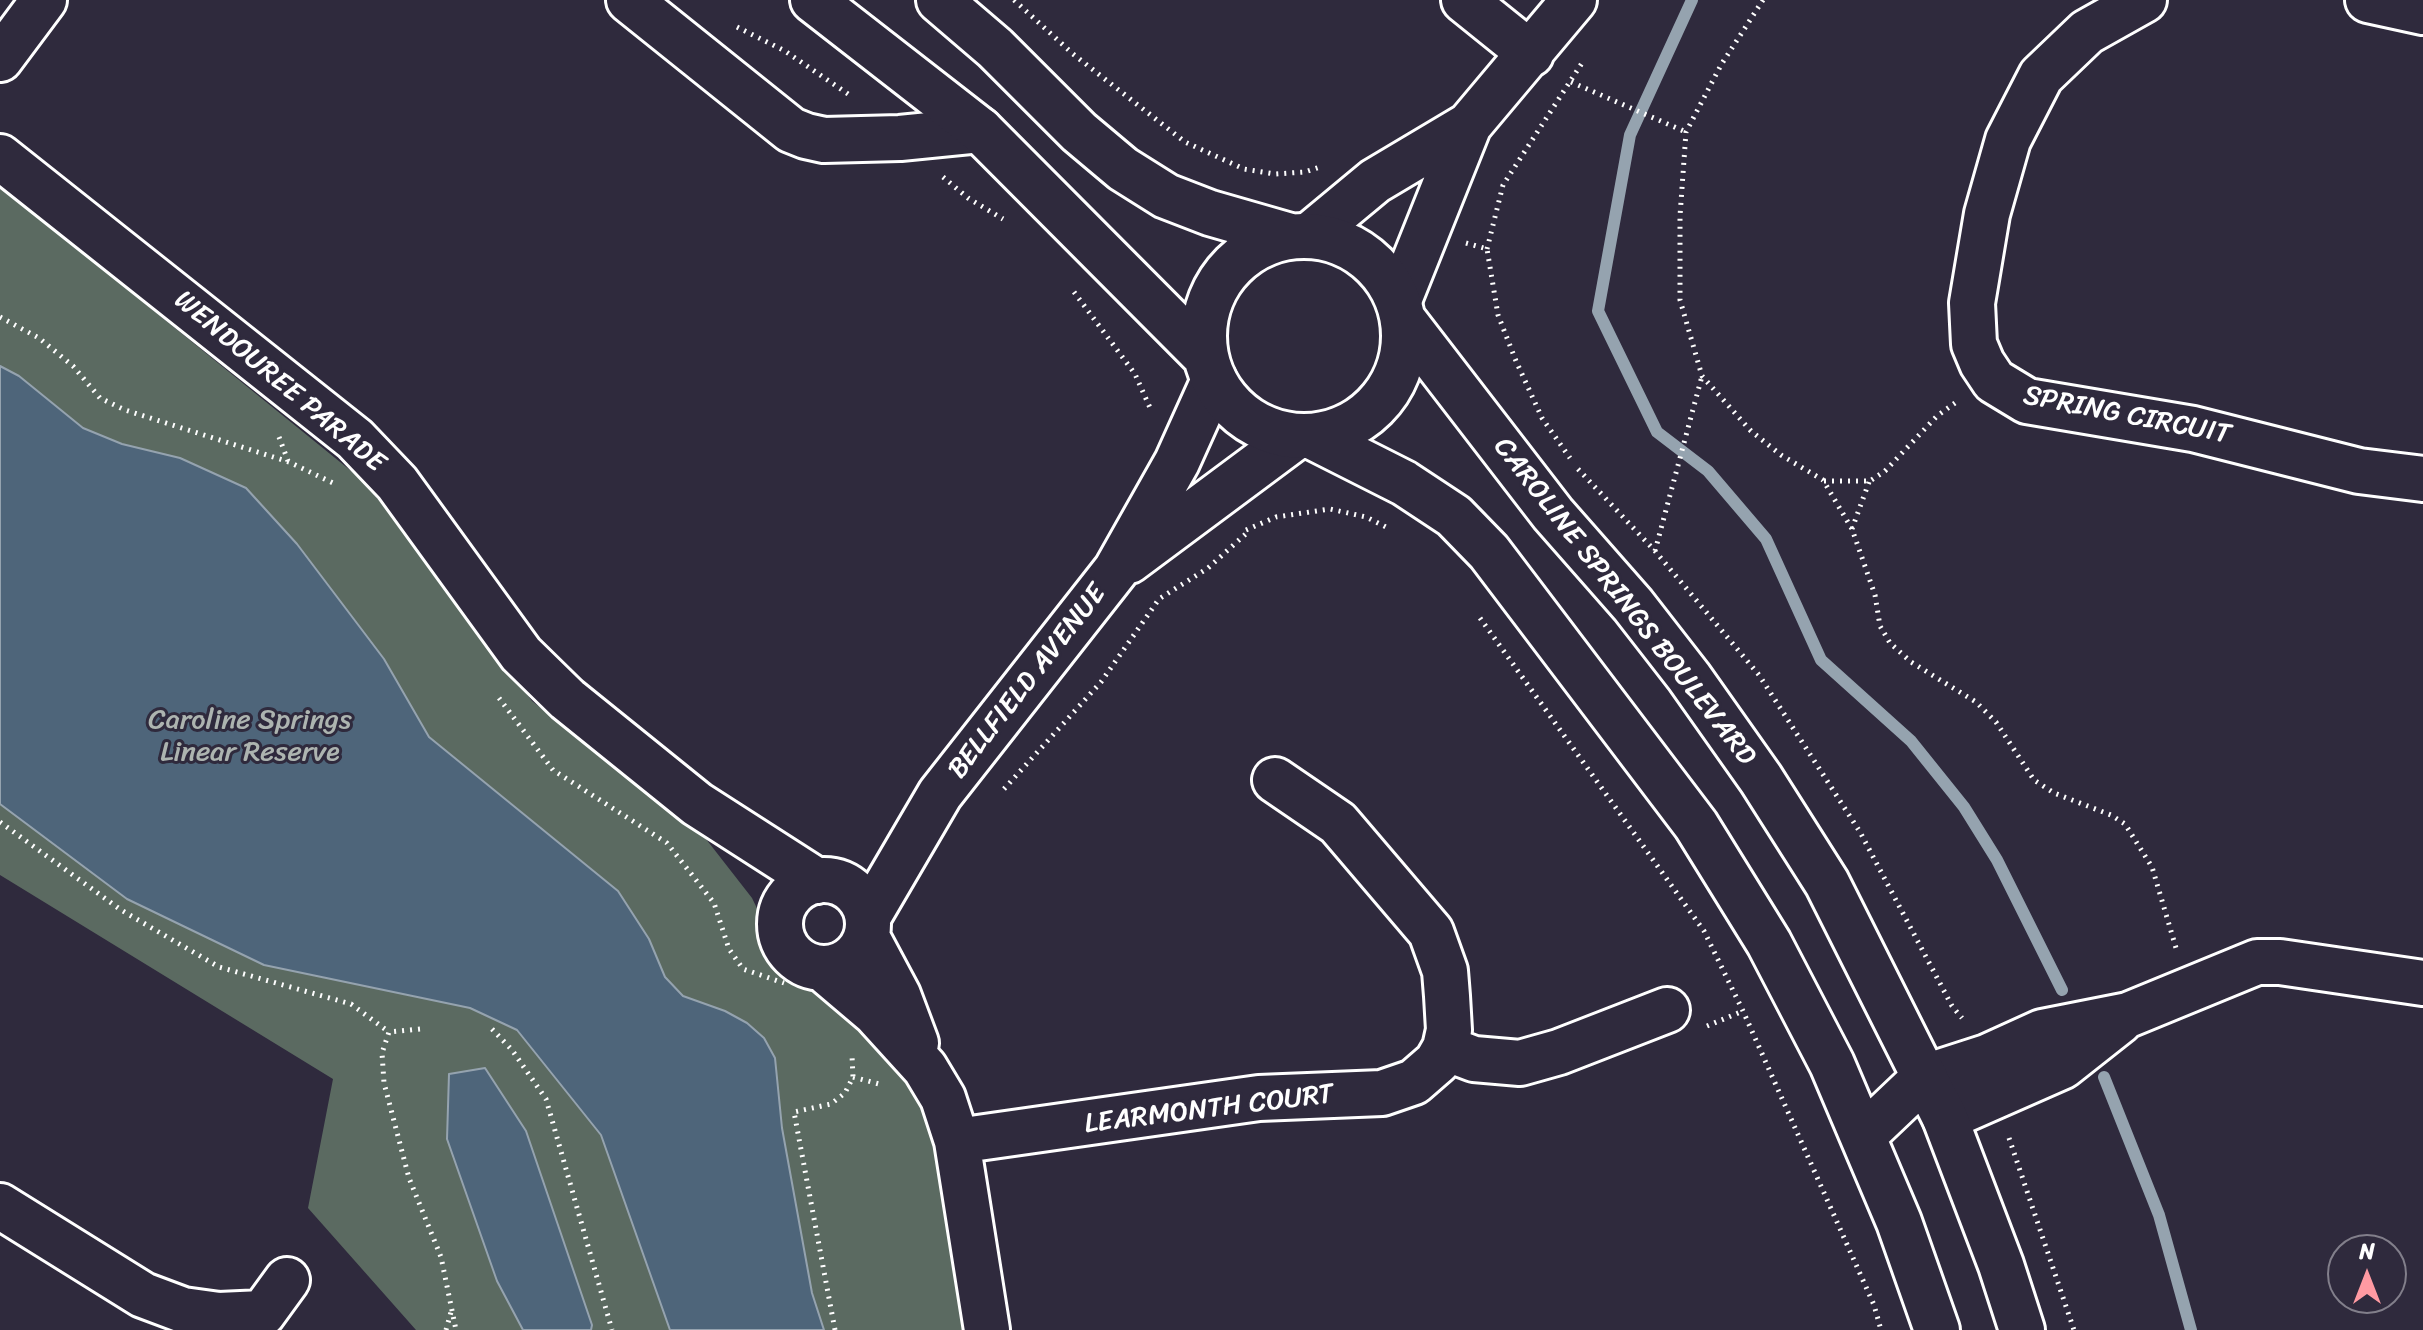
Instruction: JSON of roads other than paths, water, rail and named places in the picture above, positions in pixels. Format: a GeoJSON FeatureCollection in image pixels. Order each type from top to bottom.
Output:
{"type":"FeatureCollection","features":[{"type":"Feature","properties":{"kind":"street"},"geometry":{"type":"LineString","coordinates":[[0,59],[44,0]]}},
{"type":"Feature","properties":{"kind":"street"},"geometry":{"type":"LineString","coordinates":[[629,0],[791,130],[824,140],[900,138],[980,130]]}},
{"type":"Feature","properties":{"kind":"street"},"geometry":{"type":"LineString","coordinates":[[813,0],[980,130],[1210,368],[1229,402],[1248,419],[1272,431],[1304,436],[1414,489],[1454,516],[1489,552],[1696,825],[1769,943],[1864,1135],[1937,1330]]}},
{"type":"Feature","properties":{"kind":"street"},"geometry":{"type":"LineString","coordinates":[[939,0],[995,48],[1079,132],[1123,169],[1166,196],[1210,213],[1300,236],[1338,241],[1364,254],[1384,274],[1402,311],[1405,349],[1397,376],[1383,399],[1363,418],[1338,431],[1304,436]]}},
{"type":"Feature","properties":{"kind":"street"},"geometry":{"type":"LineString","coordinates":[[1464,0],[1531,54]]}},
{"type":"Feature","properties":{"kind":"street"},"geometry":{"type":"LineString","coordinates":[[1210,368],[1203,329],[1209,302],[1222,278],[1240,258],[1263,244],[1300,236],[1375,181],[1469,125],[1574,0]]}},
{"type":"Feature","properties":{"kind":"street","name":"SPRING CIRCUIT"},"geometry":{"type":"LineString","coordinates":[[2144,0],[2087,32],[2041,76],[2008,140],[1987,214],[1971,314],[1974,344],[1994,381],[2027,401],[2193,429],[2359,471],[2423,479]]}},
{"type":"Feature","properties":{"kind":"street"},"geometry":{"type":"LineString","coordinates":[[2368,0],[2423,12]]}},
{"type":"Feature","properties":{"kind":"street"},"geometry":{"type":"LineString","coordinates":[[1402,311],[1469,125]]}},
{"type":"Feature","properties":{"kind":"street","name":"WENDOUREE PARADE"},"geometry":{"type":"LineString","coordinates":[[0,157],[355,439],[397,483],[521,654],[595,724],[697,804],[827,882]]}},
{"type":"Feature","properties":{"kind":"street","name":"CAROLINE SPRINGS BOULEVARD"},"geometry":{"type":"LineString","coordinates":[[1402,311],[1553,514],[1652,629],[1761,779],[1827,883],[1945,1118],[2001,1265],[2022,1330]]}},
{"type":"Feature","properties":{"kind":"street","name":"BELLFIELD AVENUE"},"geometry":{"type":"LineString","coordinates":[[867,927],[940,794],[1116,570],[1177,462],[1210,368]]}},
{"type":"Feature","properties":{"kind":"street","name":"BELLFIELD AVENUE"},"geometry":{"type":"LineString","coordinates":[[1116,570],[1304,436]]}},
{"type":"Feature","properties":{"kind":"street"},"geometry":{"type":"LineString","coordinates":[[1275,780],[1338,823],[1431,932],[1445,971],[1449,1030],[1445,1048],[1474,1059],[1520,1063],[1559,1052],[1667,1010]]}},
{"type":"Feature","properties":{"kind":"street","name":"BELLFIELD AVENUE"},"geometry":{"type":"LineString","coordinates":[[827,882],[940,794]]}},
{"type":"Feature","properties":{"kind":"street","name":"WENDOUREE PARADE"},"geometry":{"type":"LineString","coordinates":[[697,804],[782,912]]}},
{"type":"Feature","properties":{"kind":"street"},"geometry":{"type":"LineString","coordinates":[[925,1068],[875,1013],[809,978],[803,963],[788,950],[781,932],[782,912],[791,895],[827,882],[860,899],[867,927],[898,995],[925,1068],[943,1098],[957,1141],[987,1330]]}},
{"type":"Feature","properties":{"kind":"street"},"geometry":{"type":"LineString","coordinates":[[809,978],[850,960],[867,927]]}},
{"type":"Feature","properties":{"kind":"street"},"geometry":{"type":"LineString","coordinates":[[1864,1135],[1925,1077],[1987,1057],[2042,1032],[2128,1015],[2257,962],[2280,962],[2423,983]]}},
{"type":"Feature","properties":{"kind":"street"},"geometry":{"type":"LineString","coordinates":[[1864,1135],[1945,1118],[2063,1066],[2128,1015]]}},
{"type":"Feature","properties":{"kind":"street","name":"LEARMONTH COURT"},"geometry":{"type":"LineString","coordinates":[[957,1141],[1259,1098],[1382,1093],[1414,1082],[1437,1062],[1445,1048]]}},
{"type":"Feature","properties":{"kind":"street"},"geometry":{"type":"LineString","coordinates":[[0,1206],[143,1295],[183,1310],[219,1315],[263,1313],[287,1280]]}},
{"type":"Feature","properties":{"kind":"water"},"geometry":{"type":"Polygon","coordinates":[[[0,366],[19,376],[83,428],[122,444],[180,458],[246,488],[297,544],[384,659],[429,737],[618,891],[649,939],[665,977],[683,996],[725,1011],[747,1023],[764,1038],[775,1058],[782,1128],[812,1293],[824,1330],[670,1330],[601,1135],[517,1030],[470,1008],[264,965],[127,899],[0,804],[0,366]]]}},
{"type":"Feature","properties":{"kind":"water"},"geometry":{"type":"Polygon","coordinates":[[[485,1068],[526,1131],[592,1325],[591,1330],[523,1330],[497,1281],[447,1139],[449,1074],[485,1068]]]}},
{"type":"Feature","properties":{"kind":"waterway"},"geometry":{"type":"LineString","coordinates":[[1692,0],[1630,135],[1598,311],[1657,432],[1708,471],[1766,539],[1821,660],[1911,741],[1964,807],[1997,860],[2062,990]]}},
{"type":"Feature","properties":{"kind":"waterway"},"geometry":{"type":"LineString","coordinates":[[2104,1077],[2159,1215],[2191,1330]]}},
{"type":"Feature","properties":{"kind":"park label","name":"Caroline Springs Linear Reserve"},"geometry":{"type":"Point","coordinates":[250,737]}}]}
